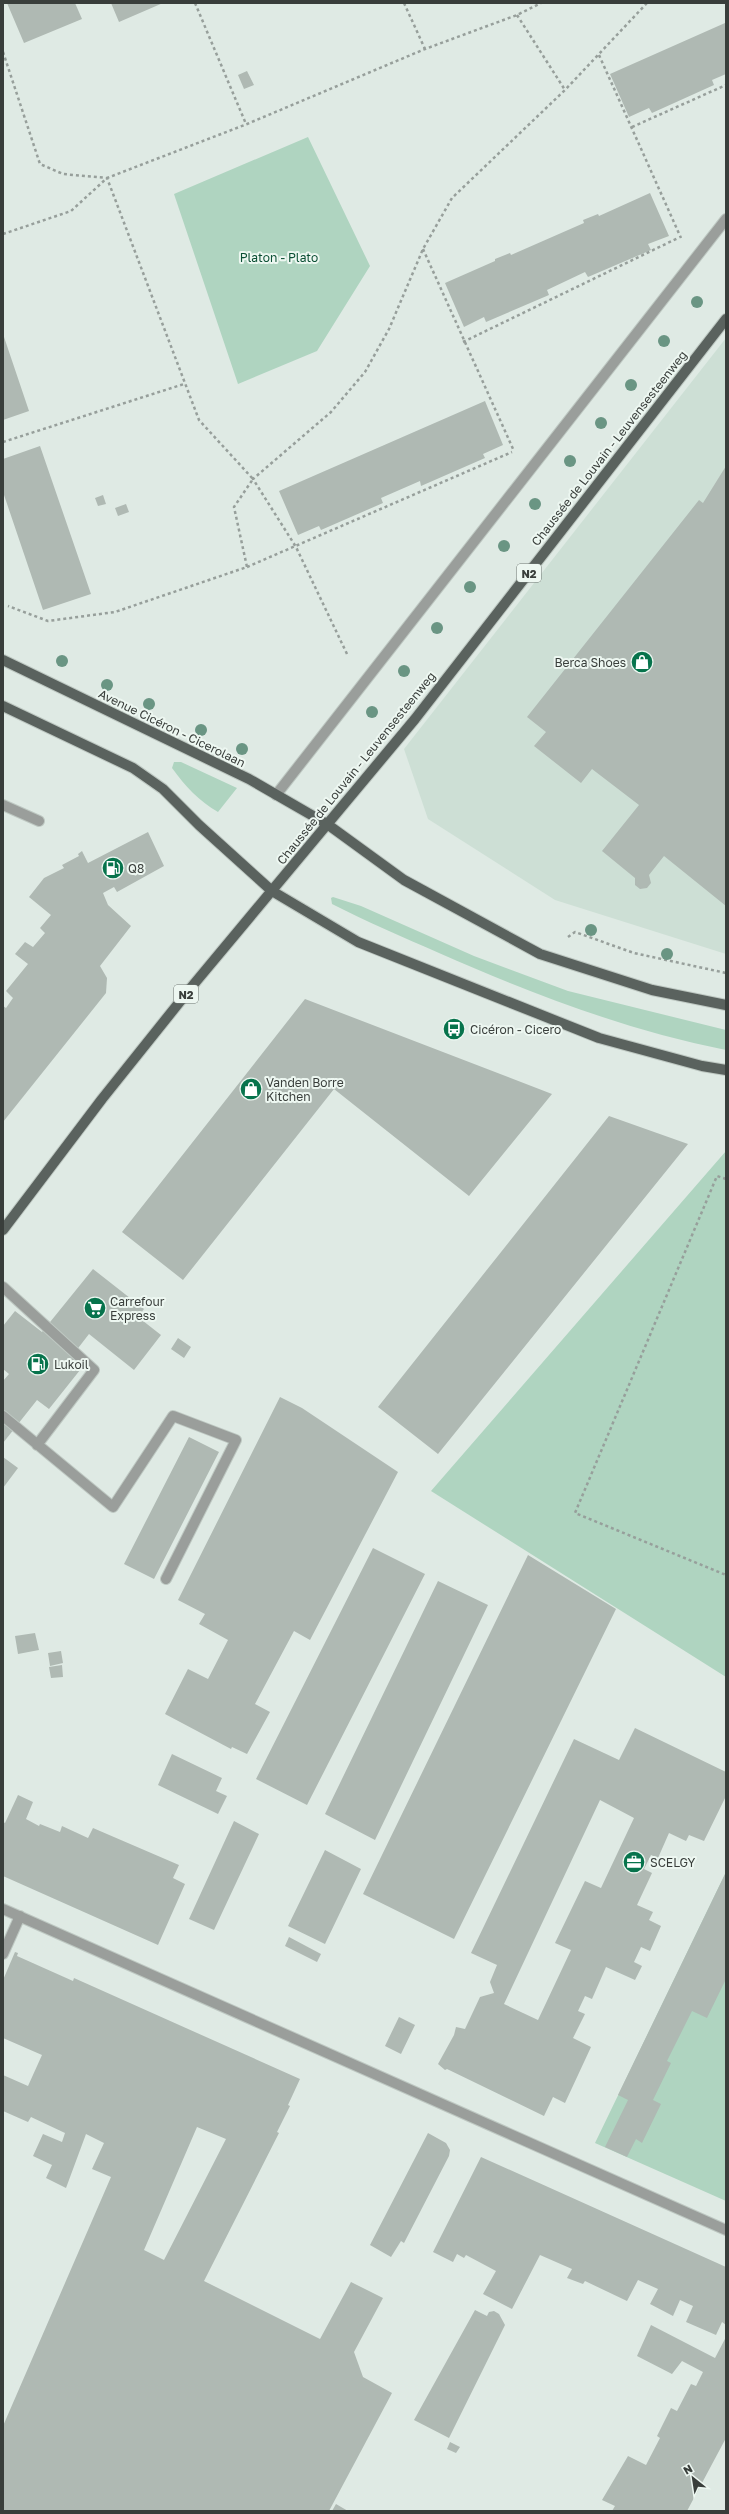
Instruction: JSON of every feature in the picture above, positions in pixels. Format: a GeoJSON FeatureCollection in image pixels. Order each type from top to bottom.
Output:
{"type":"FeatureCollection","features":[{"type":"Feature","properties":{"kind":"main road","name":"Chaussée de Louvain - Leuvensesteenweg"},"geometry":{"type":"LineString","coordinates":[[3,1230],[102,1099],[415,719],[726,319]]}},
{"type":"Feature","properties":{"kind":"main road","name":"Avenue Cicéron - Cicerolaan"},"geometry":{"type":"LineString","coordinates":[[3,660],[249,779],[327,824],[404,880],[540,954],[652,990],[726,1005]]}},
{"type":"Feature","properties":{"kind":"main road"},"geometry":{"type":"LineString","coordinates":[[3,706],[133,768],[163,789],[199,825],[272,891],[358,942],[523,1010],[599,1038],[702,1066],[726,1070]]}},
{"type":"Feature","properties":{"kind":"street"},"geometry":{"type":"LineString","coordinates":[[276,795],[726,219]]}},
{"type":"Feature","properties":{"kind":"street"},"geometry":{"type":"LineString","coordinates":[[3,805],[39,821]]}},
{"type":"Feature","properties":{"kind":"street"},"geometry":{"type":"LineString","coordinates":[[3,1287],[94,1370],[37,1444]]}},
{"type":"Feature","properties":{"kind":"street"},"geometry":{"type":"LineString","coordinates":[[3,1416],[113,1507],[173,1416],[236,1440],[166,1579]]}},
{"type":"Feature","properties":{"kind":"street"},"geometry":{"type":"LineString","coordinates":[[3,1909],[726,2230]]}},
{"type":"Feature","properties":{"kind":"street"},"geometry":{"type":"LineString","coordinates":[[3,1954],[20,1916]]}},
{"type":"Feature","properties":{"kind":"path"},"geometry":{"type":"LineString","coordinates":[[195,3],[246,124]]}},
{"type":"Feature","properties":{"kind":"path"},"geometry":{"type":"LineString","coordinates":[[404,3],[425,49]]}},
{"type":"Feature","properties":{"kind":"path"},"geometry":{"type":"LineString","coordinates":[[3,234],[71,211],[107,178],[246,124],[425,49],[517,15],[541,3]]}},
{"type":"Feature","properties":{"kind":"path"},"geometry":{"type":"LineString","coordinates":[[247,567],[234,507],[253,479],[331,412],[365,372],[389,329],[423,249],[452,198],[565,90],[648,3]]}},
{"type":"Feature","properties":{"kind":"path"},"geometry":{"type":"LineString","coordinates":[[517,15],[565,90]]}},
{"type":"Feature","properties":{"kind":"path"},"geometry":{"type":"LineString","coordinates":[[3,52],[40,164],[64,174],[107,178]]}},
{"type":"Feature","properties":{"kind":"path"},"geometry":{"type":"LineString","coordinates":[[599,55],[692,262]]}},
{"type":"Feature","properties":{"kind":"path"},"geometry":{"type":"LineString","coordinates":[[632,127],[726,85]]}},
{"type":"Feature","properties":{"kind":"path"},"geometry":{"type":"LineString","coordinates":[[107,178],[184,384],[199,420],[253,479],[296,547],[347,654]]}},
{"type":"Feature","properties":{"kind":"path"},"geometry":{"type":"LineString","coordinates":[[464,342],[680,237]]}},
{"type":"Feature","properties":{"kind":"path"},"geometry":{"type":"LineString","coordinates":[[423,249],[514,452],[531,468]]}},
{"type":"Feature","properties":{"kind":"path"},"geometry":{"type":"LineString","coordinates":[[3,442],[184,384]]}},
{"type":"Feature","properties":{"kind":"path"},"geometry":{"type":"LineString","coordinates":[[8,606],[48,621],[115,612],[247,567],[514,452]]}},
{"type":"Feature","properties":{"kind":"path"},"geometry":{"type":"LineString","coordinates":[[575,932],[634,953],[726,973]]}},
{"type":"Feature","properties":{"kind":"path"},"geometry":{"type":"LineString","coordinates":[[726,1179],[717,1176],[575,1513],[726,1575]]}},
{"type":"Feature","properties":{"kind":"shaded area"},"geometry":{"type":"Polygon","coordinates":[[[726,338],[726,954],[555,900],[428,819],[404,749],[726,338]]]}},
{"type":"Feature","properties":{"kind":"green space","name":"Platon - Plato"},"geometry":{"type":"Polygon","coordinates":[[[308,137],[370,266],[317,351],[238,384],[174,194],[308,137]]]}},
{"type":"Feature","properties":{"kind":"green space"},"geometry":{"type":"Polygon","coordinates":[[[174,762],[181,762],[237,788],[218,812],[187,787],[172,768],[174,762]]]}},
{"type":"Feature","properties":{"kind":"green space"},"geometry":{"type":"Polygon","coordinates":[[[333,897],[361,906],[474,956],[568,991],[726,1030],[726,1050],[689,1042],[616,1021],[509,983],[358,917],[332,904],[331,898],[333,897]]]}},
{"type":"Feature","properties":{"kind":"green space"},"geometry":{"type":"Polygon","coordinates":[[[726,1151],[726,1677],[431,1491],[726,1151]]]}},
{"type":"Feature","properties":{"kind":"green space"},"geometry":{"type":"Polygon","coordinates":[[[726,1872],[726,2201],[595,2143],[726,1872]]]}},
{"type":"Feature","properties":{"kind":"building"},"geometry":{"type":"Polygon","coordinates":[[[7,3],[75,3],[82,19],[24,43],[7,3]]]}},
{"type":"Feature","properties":{"kind":"building"},"geometry":{"type":"Polygon","coordinates":[[[111,3],[163,3],[119,22],[111,3]]]}},
{"type":"Feature","properties":{"kind":"building"},"geometry":{"type":"Polygon","coordinates":[[[725,23],[726,74],[712,80],[714,85],[652,113],[649,108],[629,117],[610,74],[725,23]]]}},
{"type":"Feature","properties":{"kind":"building"},"geometry":{"type":"Polygon","coordinates":[[[247,71],[254,85],[244,89],[238,75],[247,71]]]}},
{"type":"Feature","properties":{"kind":"building"},"geometry":{"type":"Polygon","coordinates":[[[650,193],[669,236],[648,244],[651,250],[588,277],[585,272],[547,290],[549,295],[486,322],[484,317],[464,327],[445,283],[495,261],[495,259],[510,253],[511,255],[584,223],[583,220],[598,214],[599,216],[650,193]]]}},
{"type":"Feature","properties":{"kind":"building"},"geometry":{"type":"Polygon","coordinates":[[[3,334],[29,411],[3,420],[3,334]]]}},
{"type":"Feature","properties":{"kind":"building"},"geometry":{"type":"Polygon","coordinates":[[[485,401],[503,445],[483,454],[485,458],[421,486],[420,481],[381,498],[383,503],[321,530],[319,526],[298,535],[279,491],[485,401]]]}},
{"type":"Feature","properties":{"kind":"building"},"geometry":{"type":"Polygon","coordinates":[[[40,446],[91,594],[43,610],[3,492],[3,459],[40,446]]]}},
{"type":"Feature","properties":{"kind":"building"},"geometry":{"type":"Polygon","coordinates":[[[726,466],[726,906],[664,856],[649,875],[651,883],[647,888],[640,889],[635,885],[635,878],[602,851],[639,805],[592,769],[581,783],[534,746],[546,732],[527,717],[699,500],[703,503],[726,466]]]}},
{"type":"Feature","properties":{"kind":"building"},"geometry":{"type":"Polygon","coordinates":[[[103,495],[106,504],[98,506],[95,498],[103,495]]]}},
{"type":"Feature","properties":{"kind":"building"},"geometry":{"type":"Polygon","coordinates":[[[126,504],[129,512],[118,516],[115,508],[126,504]]]}},
{"type":"Feature","properties":{"kind":"building"},"geometry":{"type":"Polygon","coordinates":[[[148,832],[164,866],[117,892],[114,887],[103,893],[108,905],[131,926],[100,966],[107,978],[106,993],[3,1122],[3,1006],[6,1008],[13,998],[6,991],[28,964],[15,954],[25,942],[33,947],[45,933],[40,928],[51,915],[29,897],[44,878],[64,868],[62,865],[79,856],[78,854],[82,851],[88,863],[148,832]]]}},
{"type":"Feature","properties":{"kind":"building"},"geometry":{"type":"Polygon","coordinates":[[[305,999],[552,1094],[469,1196],[334,1089],[183,1280],[122,1232],[305,999]]]}},
{"type":"Feature","properties":{"kind":"building"},"geometry":{"type":"Polygon","coordinates":[[[609,1116],[688,1144],[438,1454],[378,1407],[609,1116]]]}},
{"type":"Feature","properties":{"kind":"building"},"geometry":{"type":"Polygon","coordinates":[[[93,1269],[144,1309],[138,1317],[161,1335],[134,1370],[89,1334],[72,1356],[84,1365],[49,1409],[37,1400],[3,1443],[3,1381],[9,1374],[3,1369],[3,1326],[15,1311],[42,1332],[93,1269]]]}},
{"type":"Feature","properties":{"kind":"building"},"geometry":{"type":"Polygon","coordinates":[[[178,1338],[191,1347],[184,1358],[171,1349],[178,1338]]]}},
{"type":"Feature","properties":{"kind":"building"},"geometry":{"type":"Polygon","coordinates":[[[280,1397],[302,1408],[398,1472],[310,1640],[294,1631],[255,1704],[270,1712],[247,1754],[232,1747],[231,1749],[165,1714],[188,1669],[208,1679],[228,1640],[199,1624],[205,1614],[178,1600],[280,1397]]]}},
{"type":"Feature","properties":{"kind":"building"},"geometry":{"type":"Polygon","coordinates":[[[189,1437],[219,1452],[154,1579],[124,1564],[189,1437]]]}},
{"type":"Feature","properties":{"kind":"building"},"geometry":{"type":"Polygon","coordinates":[[[3,1457],[18,1468],[3,1488],[3,1457]]]}},
{"type":"Feature","properties":{"kind":"building"},"geometry":{"type":"Polygon","coordinates":[[[373,1548],[425,1574],[307,1805],[256,1779],[373,1548]]]}},
{"type":"Feature","properties":{"kind":"building"},"geometry":{"type":"Polygon","coordinates":[[[528,1555],[616,1609],[454,1939],[363,1894],[528,1555]]]}},
{"type":"Feature","properties":{"kind":"building"},"geometry":{"type":"Polygon","coordinates":[[[438,1581],[488,1605],[375,1840],[325,1814],[438,1581]]]}},
{"type":"Feature","properties":{"kind":"building"},"geometry":{"type":"Polygon","coordinates":[[[35,1633],[39,1650],[18,1654],[15,1636],[35,1633]]]}},
{"type":"Feature","properties":{"kind":"building"},"geometry":{"type":"Polygon","coordinates":[[[61,1651],[63,1663],[50,1666],[48,1653],[61,1651]]]}},
{"type":"Feature","properties":{"kind":"building"},"geometry":{"type":"Polygon","coordinates":[[[62,1665],[63,1677],[51,1678],[49,1667],[62,1665]]]}},
{"type":"Feature","properties":{"kind":"building"},"geometry":{"type":"Polygon","coordinates":[[[635,1728],[726,1772],[726,1796],[704,1841],[689,1835],[686,1841],[669,1833],[658,1858],[651,1855],[644,1869],[652,1873],[637,1905],[653,1912],[649,1920],[661,1926],[650,1951],[641,1947],[634,1962],[642,1966],[635,1980],[606,1967],[592,1999],[585,1996],[578,2011],[585,2014],[573,2038],[591,2047],[565,2103],[553,2097],[544,2116],[447,2069],[445,2070],[438,2064],[454,2035],[456,2027],[465,2029],[480,1997],[494,1993],[490,1982],[497,1965],[471,1953],[574,1739],[619,1760],[635,1728]],[[600,1800],[504,2004],[538,2020],[571,1950],[555,1943],[585,1881],[601,1888],[634,1818],[600,1800]]]}},
{"type":"Feature","properties":{"kind":"building"},"geometry":{"type":"Polygon","coordinates":[[[172,1754],[222,1778],[216,1791],[227,1796],[218,1814],[158,1785],[172,1754]]]}},
{"type":"Feature","properties":{"kind":"building"},"geometry":{"type":"Polygon","coordinates":[[[18,1795],[33,1802],[26,1819],[39,1826],[40,1824],[60,1832],[62,1826],[88,1838],[93,1828],[179,1865],[173,1878],[185,1884],[158,1945],[3,1876],[3,1822],[5,1823],[18,1795]]]}},
{"type":"Feature","properties":{"kind":"building"},"geometry":{"type":"Polygon","coordinates":[[[234,1821],[259,1834],[214,1930],[189,1919],[234,1821]]]}},
{"type":"Feature","properties":{"kind":"building"},"geometry":{"type":"Polygon","coordinates":[[[325,1850],[361,1869],[325,1944],[288,1926],[325,1850]]]}},
{"type":"Feature","properties":{"kind":"building"},"geometry":{"type":"Polygon","coordinates":[[[726,1872],[726,1979],[707,2018],[692,2011],[667,2061],[671,2063],[653,2100],[661,2104],[642,2143],[636,2139],[627,2157],[605,2147],[628,2100],[618,2095],[726,1872]]]}},
{"type":"Feature","properties":{"kind":"building"},"geometry":{"type":"Polygon","coordinates":[[[289,1937],[321,1954],[317,1962],[285,1946],[289,1937]]]}},
{"type":"Feature","properties":{"kind":"building"},"geometry":{"type":"Polygon","coordinates":[[[15,1952],[18,1953],[17,1956],[73,1981],[74,1978],[300,2079],[288,2105],[290,2106],[277,2132],[279,2133],[204,2281],[320,2339],[351,2282],[383,2298],[354,2352],[363,2377],[392,2393],[329,2511],[3,2511],[3,2426],[111,2177],[92,2169],[104,2143],[86,2134],[66,2188],[46,2178],[52,2165],[33,2156],[43,2134],[62,2142],[65,2133],[31,2117],[28,2122],[3,2111],[3,2075],[28,2086],[42,2055],[3,2038],[3,1980],[15,1952]],[[197,2127],[144,2250],[164,2260],[226,2139],[197,2127]]]}},
{"type":"Feature","properties":{"kind":"building"},"geometry":{"type":"Polygon","coordinates":[[[399,2017],[415,2025],[401,2054],[385,2046],[399,2017]]]}},
{"type":"Feature","properties":{"kind":"building"},"geometry":{"type":"Polygon","coordinates":[[[428,2133],[446,2143],[450,2150],[449,2156],[404,2243],[401,2241],[391,2257],[370,2245],[428,2133]]]}},
{"type":"Feature","properties":{"kind":"building"},"geometry":{"type":"Polygon","coordinates":[[[481,2157],[726,2267],[726,2325],[722,2322],[716,2335],[686,2322],[693,2306],[680,2300],[673,2316],[650,2304],[658,2289],[638,2280],[627,2301],[585,2281],[583,2284],[567,2278],[572,2269],[540,2255],[512,2309],[483,2294],[496,2271],[466,2255],[464,2258],[457,2254],[453,2262],[433,2252],[481,2157]]]}},
{"type":"Feature","properties":{"kind":"building"},"geometry":{"type":"Polygon","coordinates":[[[475,2310],[487,2316],[489,2312],[494,2311],[499,2314],[505,2325],[449,2438],[414,2420],[475,2310]]]}},
{"type":"Feature","properties":{"kind":"building"},"geometry":{"type":"Polygon","coordinates":[[[651,2325],[715,2358],[726,2337],[726,2438],[687,2511],[612,2511],[615,2506],[602,2500],[628,2456],[646,2465],[660,2438],[657,2436],[671,2408],[677,2411],[691,2384],[696,2386],[703,2372],[682,2361],[672,2374],[637,2356],[651,2325]]]}},
{"type":"Feature","properties":{"kind":"building"},"geometry":{"type":"Polygon","coordinates":[[[450,2442],[460,2447],[456,2453],[447,2449],[450,2442]]]}},
{"type":"Feature","properties":{"kind":"building"},"geometry":{"type":"Polygon","coordinates":[[[336,2504],[348,2511],[332,2511],[336,2504]]]}},
{"type":"Feature","properties":{"kind":"place","name":"Berca Shoes"},"geometry":{"type":"Point","coordinates":[642,662]}},
{"type":"Feature","properties":{"kind":"place","name":"Q8"},"geometry":{"type":"Point","coordinates":[113,868]}},
{"type":"Feature","properties":{"kind":"place","name":"Cicéron - Cicero"},"geometry":{"type":"Point","coordinates":[454,1029]}},
{"type":"Feature","properties":{"kind":"place","name":"Vanden Borre Kitchen"},"geometry":{"type":"Point","coordinates":[251,1089]}},
{"type":"Feature","properties":{"kind":"place","name":"Carrefour Express"},"geometry":{"type":"Point","coordinates":[95,1308]}},
{"type":"Feature","properties":{"kind":"place","name":"Lukoil"},"geometry":{"type":"Point","coordinates":[38,1364]}},
{"type":"Feature","properties":{"kind":"place","name":"SCELGY"},"geometry":{"type":"Point","coordinates":[634,1862]}}]}
